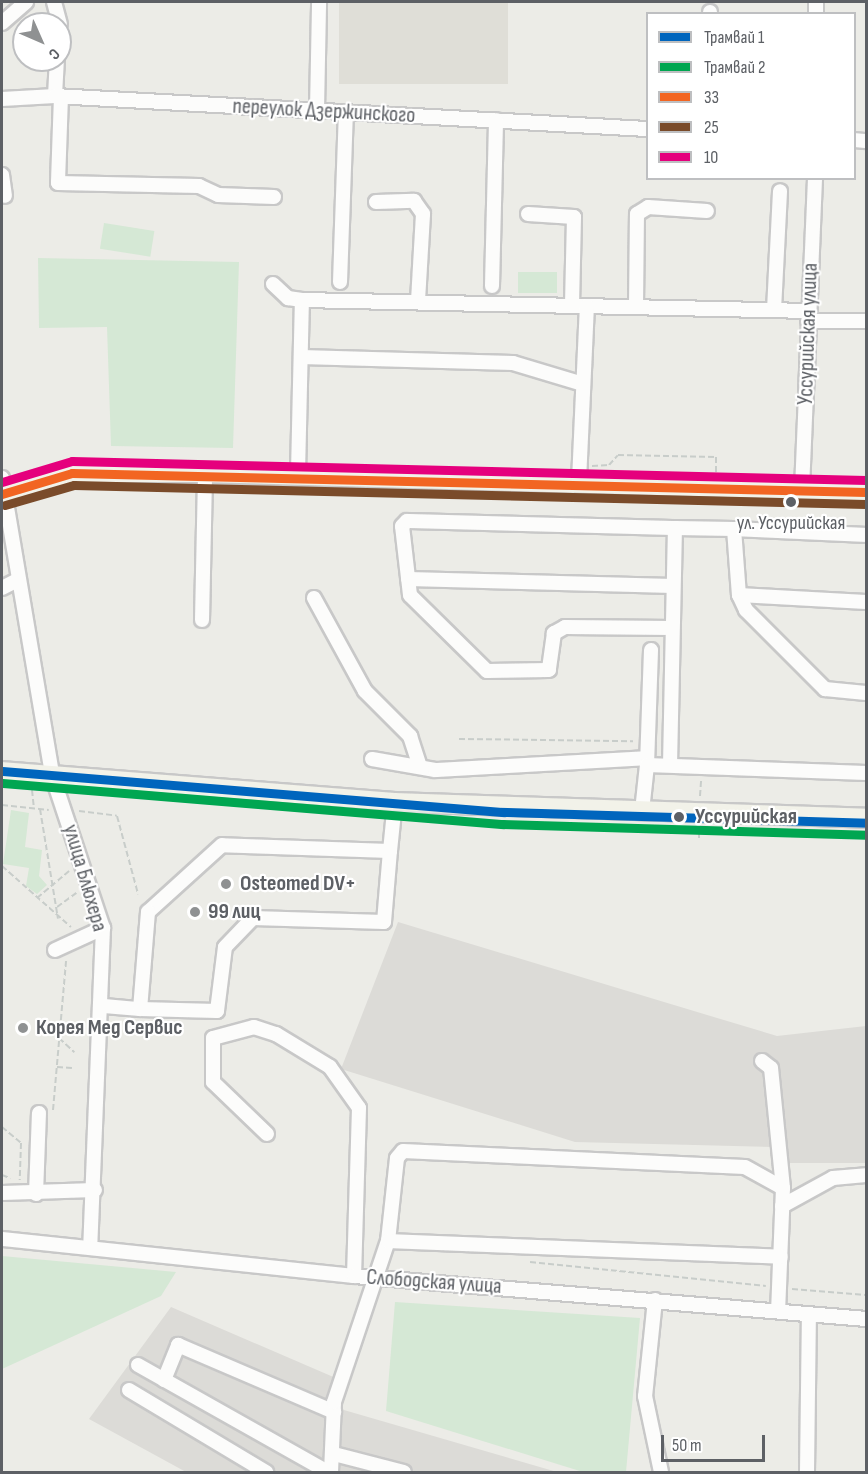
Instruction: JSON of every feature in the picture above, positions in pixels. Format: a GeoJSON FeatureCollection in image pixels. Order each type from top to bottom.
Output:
{"type":"FeatureCollection","features":[{"type":"Feature","properties":{"kind":"main road"},"geometry":{"type":"LineString","coordinates":[[2,488],[72,473],[579,473],[715,486],[867,492]]}},
{"type":"Feature","properties":{"kind":"main road"},"geometry":{"type":"LineString","coordinates":[[2,771],[52,778],[395,802],[867,818]]}},
{"type":"Feature","properties":{"kind":"street"},"geometry":{"type":"LineString","coordinates":[[2,22],[26,2]]}},
{"type":"Feature","properties":{"kind":"street"},"geometry":{"type":"LineString","coordinates":[[317,111],[319,2]]}},
{"type":"Feature","properties":{"kind":"street"},"geometry":{"type":"LineString","coordinates":[[57,72],[58,183],[199,186],[218,195],[274,197]]}},
{"type":"Feature","properties":{"kind":"street","name":"переулок Дзержинского"},"geometry":{"type":"LineString","coordinates":[[2,99],[58,96],[646,129]]}},
{"type":"Feature","properties":{"kind":"street"},"geometry":{"type":"LineString","coordinates":[[340,282],[346,112]]}},
{"type":"Feature","properties":{"kind":"street"},"geometry":{"type":"LineString","coordinates":[[492,286],[496,120]]}},
{"type":"Feature","properties":{"kind":"street"},"geometry":{"type":"LineString","coordinates":[[2,175],[5,196]]}},
{"type":"Feature","properties":{"kind":"street","name":"Уссурийская улица"},"geometry":{"type":"LineString","coordinates":[[802,489],[815,180]]}},
{"type":"Feature","properties":{"kind":"street"},"geometry":{"type":"LineString","coordinates":[[774,310],[780,191]]}},
{"type":"Feature","properties":{"kind":"street"},"geometry":{"type":"LineString","coordinates":[[376,202],[414,201],[423,214],[418,302]]}},
{"type":"Feature","properties":{"kind":"street"},"geometry":{"type":"LineString","coordinates":[[636,307],[637,214],[648,207],[707,211]]}},
{"type":"Feature","properties":{"kind":"street"},"geometry":{"type":"LineString","coordinates":[[528,214],[574,217],[583,384],[579,473]]}},
{"type":"Feature","properties":{"kind":"street"},"geometry":{"type":"LineString","coordinates":[[273,284],[288,298],[302,300],[774,310],[808,316],[867,321]]}},
{"type":"Feature","properties":{"kind":"street"},"geometry":{"type":"LineString","coordinates":[[298,473],[302,300]]}},
{"type":"Feature","properties":{"kind":"street"},"geometry":{"type":"LineString","coordinates":[[301,357],[513,363],[583,384]]}},
{"type":"Feature","properties":{"kind":"street"},"geometry":{"type":"LineString","coordinates":[[202,621],[205,473]]}},
{"type":"Feature","properties":{"kind":"street","name":"улица Блюхера"},"geometry":{"type":"LineString","coordinates":[[2,488],[52,778],[65,810],[103,927],[104,1006],[90,1248]]}},
{"type":"Feature","properties":{"kind":"street"},"geometry":{"type":"LineString","coordinates":[[672,628],[565,627],[554,633],[549,670],[487,671],[412,598],[402,526],[407,521],[734,529],[867,535]]}},
{"type":"Feature","properties":{"kind":"street"},"geometry":{"type":"LineString","coordinates":[[670,765],[675,528]]}},
{"type":"Feature","properties":{"kind":"street"},"geometry":{"type":"LineString","coordinates":[[734,529],[739,595],[746,610],[825,689],[867,693]]}},
{"type":"Feature","properties":{"kind":"street"},"geometry":{"type":"LineString","coordinates":[[408,579],[673,586]]}},
{"type":"Feature","properties":{"kind":"street"},"geometry":{"type":"LineString","coordinates":[[2,588],[18,580]]}},
{"type":"Feature","properties":{"kind":"street"},"geometry":{"type":"LineString","coordinates":[[739,595],[867,602]]}},
{"type":"Feature","properties":{"kind":"street"},"geometry":{"type":"LineString","coordinates":[[314,598],[364,691],[410,736],[420,766]]}},
{"type":"Feature","properties":{"kind":"street"},"geometry":{"type":"LineString","coordinates":[[642,811],[647,761],[651,650]]}},
{"type":"Feature","properties":{"kind":"street"},"geometry":{"type":"LineString","coordinates":[[372,759],[420,766],[647,761],[670,765],[867,772]]}},
{"type":"Feature","properties":{"kind":"street"},"geometry":{"type":"LineString","coordinates":[[104,1006],[217,1011],[225,947],[253,918],[384,922],[395,802]]}},
{"type":"Feature","properties":{"kind":"street"},"geometry":{"type":"LineString","coordinates":[[140,1009],[148,912],[222,845],[390,851]]}},
{"type":"Feature","properties":{"kind":"street"},"geometry":{"type":"LineString","coordinates":[[61,947],[103,927]]}},
{"type":"Feature","properties":{"kind":"street"},"geometry":{"type":"LineString","coordinates":[[267,1134],[213,1083],[213,1038],[254,1027],[276,1034],[330,1067],[359,1108],[354,1276]]}},
{"type":"Feature","properties":{"kind":"street"},"geometry":{"type":"LineString","coordinates":[[762,1061],[771,1068],[783,1188],[778,1311]]}},
{"type":"Feature","properties":{"kind":"street"},"geometry":{"type":"LineString","coordinates":[[36,1188],[46,1113]]}},
{"type":"Feature","properties":{"kind":"street"},"geometry":{"type":"LineString","coordinates":[[138,1365],[330,1473],[334,1454],[334,1412],[355,1326],[388,1241],[397,1158],[403,1151],[736,1165],[757,1170],[783,1188]]}},
{"type":"Feature","properties":{"kind":"street"},"geometry":{"type":"LineString","coordinates":[[782,1206],[833,1178],[867,1175]]}},
{"type":"Feature","properties":{"kind":"street"},"geometry":{"type":"LineString","coordinates":[[2,1192],[36,1188],[95,1190]]}},
{"type":"Feature","properties":{"kind":"street","name":"Слободская улица"},"geometry":{"type":"LineString","coordinates":[[2,1239],[375,1278],[867,1319]]}},
{"type":"Feature","properties":{"kind":"street"},"geometry":{"type":"LineString","coordinates":[[388,1241],[781,1257]]}},
{"type":"Feature","properties":{"kind":"street"},"geometry":{"type":"LineString","coordinates":[[655,1300],[645,1396],[661,1473]]}},
{"type":"Feature","properties":{"kind":"street"},"geometry":{"type":"LineString","coordinates":[[807,1473],[809,1314]]}},
{"type":"Feature","properties":{"kind":"street"},"geometry":{"type":"LineString","coordinates":[[164,1380],[178,1345],[334,1412]]}},
{"type":"Feature","properties":{"kind":"street"},"geometry":{"type":"LineString","coordinates":[[129,1390],[266,1473]]}},
{"type":"Feature","properties":{"kind":"street"},"geometry":{"type":"LineString","coordinates":[[334,1454],[404,1473]]}},
{"type":"Feature","properties":{"kind":"path"},"geometry":{"type":"LineString","coordinates":[[579,473],[609,465],[618,456],[716,457],[715,486]]}},
{"type":"Feature","properties":{"kind":"path"},"geometry":{"type":"LineString","coordinates":[[459,739],[648,741]]}},
{"type":"Feature","properties":{"kind":"path"},"geometry":{"type":"LineString","coordinates":[[2,804],[117,816],[138,894]]}},
{"type":"Feature","properties":{"kind":"path"},"geometry":{"type":"LineString","coordinates":[[40,809],[58,919]]}},
{"type":"Feature","properties":{"kind":"path"},"geometry":{"type":"LineString","coordinates":[[2,866],[58,919],[85,936]]}},
{"type":"Feature","properties":{"kind":"path"},"geometry":{"type":"LineString","coordinates":[[36,899],[74,867]]}},
{"type":"Feature","properties":{"kind":"path"},"geometry":{"type":"LineString","coordinates":[[56,908],[81,889]]}},
{"type":"Feature","properties":{"kind":"path"},"geometry":{"type":"LineString","coordinates":[[46,1113],[57,1067],[61,947]]}},
{"type":"Feature","properties":{"kind":"path"},"geometry":{"type":"LineString","coordinates":[[59,1038],[74,1052]]}},
{"type":"Feature","properties":{"kind":"path"},"geometry":{"type":"LineString","coordinates":[[57,1067],[72,1068]]}},
{"type":"Feature","properties":{"kind":"path"},"geometry":{"type":"LineString","coordinates":[[2,1127],[21,1143],[20,1181]]}},
{"type":"Feature","properties":{"kind":"path"},"geometry":{"type":"LineString","coordinates":[[2,1175],[36,1188]]}},
{"type":"Feature","properties":{"kind":"path"},"geometry":{"type":"LineString","coordinates":[[518,1261],[867,1295]]}},
{"type":"Feature","properties":{"kind":"shaded area"},"geometry":{"type":"Polygon","coordinates":[[[339,2],[508,2],[508,84],[339,84],[339,2]]]}},
{"type":"Feature","properties":{"kind":"shaded area"},"geometry":{"type":"Polygon","coordinates":[[[398,922],[777,1036],[866,1026],[866,1163],[774,1163],[773,1147],[575,1142],[341,1069],[398,922]]]}},
{"type":"Feature","properties":{"kind":"shaded area"},"geometry":{"type":"Polygon","coordinates":[[[171,1307],[345,1382],[337,1408],[557,1472],[186,1472],[89,1419],[171,1307]]]}},
{"type":"Feature","properties":{"kind":"green space"},"geometry":{"type":"Polygon","coordinates":[[[104,223],[154,231],[150,257],[100,249],[104,223]]]}},
{"type":"Feature","properties":{"kind":"green space"},"geometry":{"type":"Polygon","coordinates":[[[38,258],[239,262],[233,448],[111,446],[107,327],[39,328],[38,258]]]}},
{"type":"Feature","properties":{"kind":"green space"},"geometry":{"type":"Polygon","coordinates":[[[518,272],[557,272],[557,293],[518,293],[518,272]]]}},
{"type":"Feature","properties":{"kind":"green space"},"geometry":{"type":"Polygon","coordinates":[[[11,810],[29,813],[25,847],[42,850],[39,876],[47,885],[37,894],[26,886],[29,868],[3,864],[11,810]]]}},
{"type":"Feature","properties":{"kind":"green space"},"geometry":{"type":"Polygon","coordinates":[[[2,1256],[176,1272],[161,1296],[2,1369],[2,1256]]]}},
{"type":"Feature","properties":{"kind":"green space"},"geometry":{"type":"Polygon","coordinates":[[[395,1302],[640,1318],[626,1472],[583,1472],[386,1411],[395,1302]]]}},
{"type":"Feature","properties":{"kind":"tram line","name":"1"},"geometry":{"type":"LineString","coordinates":[[2,771],[503,812],[866,823]]}},
{"type":"Feature","properties":{"kind":"tram line","name":"2"},"geometry":{"type":"LineString","coordinates":[[2,783],[502,824],[866,835]]}},
{"type":"Feature","properties":{"kind":"tram line"},"geometry":{"type":"LineString","coordinates":[[2,785],[394,811],[866,827]]}},
{"type":"Feature","properties":{"kind":"transit line","name":"10"},"geometry":{"type":"LineString","coordinates":[[2,482],[72,461],[866,480]]}},
{"type":"Feature","properties":{"kind":"transit line","name":"33"},"geometry":{"type":"LineString","coordinates":[[2,494],[72,473],[866,492]]}},
{"type":"Feature","properties":{"kind":"transit line","name":"25"},"geometry":{"type":"LineString","coordinates":[[5,505],[74,485],[866,504]]}},
{"type":"Feature","properties":{"kind":"place","name":"ул. Уссурийская"},"geometry":{"type":"Point","coordinates":[791,502]}},
{"type":"Feature","properties":{"kind":"place","name":"Уссурийская"},"geometry":{"type":"Point","coordinates":[679,817]}},
{"type":"Feature","properties":{"kind":"place","name":"Osteomed DV+"},"geometry":{"type":"Point","coordinates":[226,884]}},
{"type":"Feature","properties":{"kind":"place","name":"99 лиц"},"geometry":{"type":"Point","coordinates":[195,912]}},
{"type":"Feature","properties":{"kind":"place","name":"Корея Мед Сервис"},"geometry":{"type":"Point","coordinates":[23,1028]}}]}
